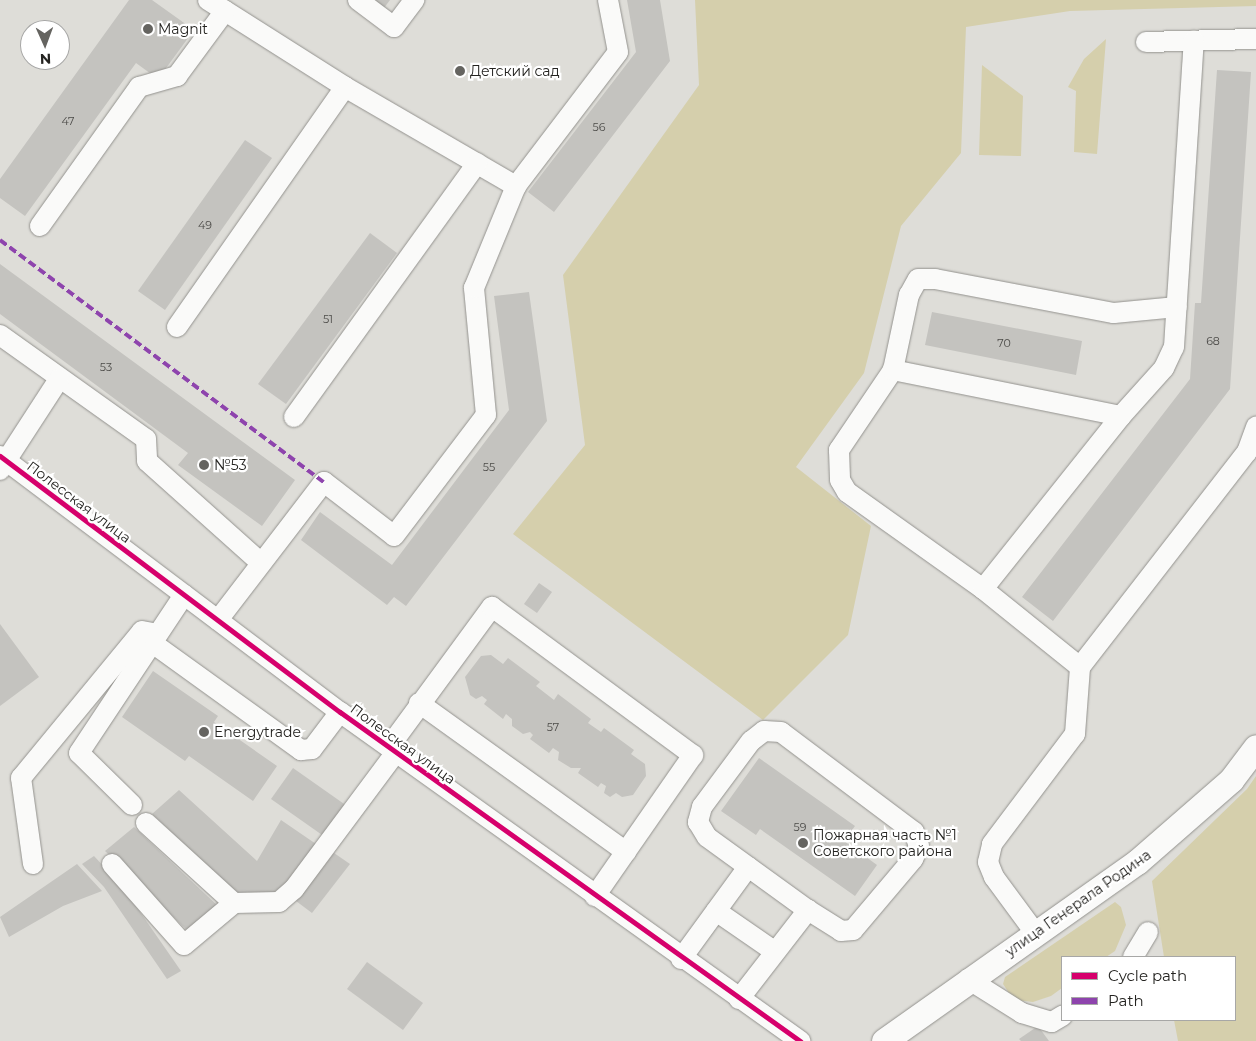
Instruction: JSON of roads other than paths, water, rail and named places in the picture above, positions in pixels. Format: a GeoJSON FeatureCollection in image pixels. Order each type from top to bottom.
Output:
{"type":"FeatureCollection","features":[{"type":"Feature","properties":{"kind":"main road","name":"улица Генерала Родина"},"geometry":{"type":"LineString","coordinates":[[884,1041],[968,979],[1036,934],[1137,862],[1184,824],[1231,780],[1256,747]]}},
{"type":"Feature","properties":{"kind":"street"},"geometry":{"type":"LineString","coordinates":[[208,0],[345,87],[516,186]]}},
{"type":"Feature","properties":{"kind":"street"},"geometry":{"type":"LineString","coordinates":[[358,0],[394,27],[414,0]]}},
{"type":"Feature","properties":{"kind":"street"},"geometry":{"type":"LineString","coordinates":[[218,620],[324,482],[394,536],[486,415],[474,288],[516,186],[618,52],[608,0]]}},
{"type":"Feature","properties":{"kind":"street"},"geometry":{"type":"LineString","coordinates":[[40,226],[139,87],[177,76],[225,11]]}},
{"type":"Feature","properties":{"kind":"street"},"geometry":{"type":"LineString","coordinates":[[1146,42],[1256,39]]}},
{"type":"Feature","properties":{"kind":"street"},"geometry":{"type":"LineString","coordinates":[[983,590],[1121,416],[1164,368],[1174,348],[1194,40]]}},
{"type":"Feature","properties":{"kind":"street"},"geometry":{"type":"LineString","coordinates":[[177,327],[345,87]]}},
{"type":"Feature","properties":{"kind":"street"},"geometry":{"type":"LineString","coordinates":[[294,417],[477,164]]}},
{"type":"Feature","properties":{"kind":"street"},"geometry":{"type":"LineString","coordinates":[[1080,667],[983,590],[852,496],[840,480],[839,450],[894,370],[909,295],[918,279],[935,279],[1114,313],[1177,307]]}},
{"type":"Feature","properties":{"kind":"street"},"geometry":{"type":"LineString","coordinates":[[0,335],[59,379],[146,439],[147,461],[262,563]]}},
{"type":"Feature","properties":{"kind":"street"},"geometry":{"type":"LineString","coordinates":[[894,370],[1121,416]]}},
{"type":"Feature","properties":{"kind":"street"},"geometry":{"type":"LineString","coordinates":[[2,462],[59,379]]}},
{"type":"Feature","properties":{"kind":"street"},"geometry":{"type":"LineString","coordinates":[[1036,934],[994,877],[988,862],[992,844],[1075,734],[1080,667],[1247,452],[1256,427]]}},
{"type":"Feature","properties":{"kind":"street","name":"Полесская улица"},"geometry":{"type":"LineString","coordinates":[[2,462],[340,712],[681,959],[800,1041]]}},
{"type":"Feature","properties":{"kind":"street"},"geometry":{"type":"LineString","coordinates":[[132,805],[80,753],[154,638],[184,596]]}},
{"type":"Feature","properties":{"kind":"street"},"geometry":{"type":"LineString","coordinates":[[112,864],[184,945],[234,903],[278,902],[294,889],[393,750],[419,703],[492,607],[693,755],[594,896]]}},
{"type":"Feature","properties":{"kind":"street"},"geometry":{"type":"LineString","coordinates":[[34,864],[21,778],[142,631],[154,638],[301,750],[312,749],[340,712]]}},
{"type":"Feature","properties":{"kind":"street"},"geometry":{"type":"LineString","coordinates":[[419,703],[626,852]]}},
{"type":"Feature","properties":{"kind":"street"},"geometry":{"type":"LineString","coordinates":[[764,731],[781,732],[914,832],[919,846],[913,859],[853,930],[841,931],[808,910],[707,837],[698,822],[702,807],[751,741],[764,731]]}},
{"type":"Feature","properties":{"kind":"street"},"geometry":{"type":"LineString","coordinates":[[146,823],[234,903]]}},
{"type":"Feature","properties":{"kind":"street"},"geometry":{"type":"LineString","coordinates":[[681,959],[748,866]]}},
{"type":"Feature","properties":{"kind":"street"},"geometry":{"type":"LineString","coordinates":[[739,999],[808,910]]}},
{"type":"Feature","properties":{"kind":"street"},"geometry":{"type":"LineString","coordinates":[[716,911],[774,952]]}},
{"type":"Feature","properties":{"kind":"street"},"geometry":{"type":"LineString","coordinates":[[1134,956],[1148,932]]}},
{"type":"Feature","properties":{"kind":"street"},"geometry":{"type":"LineString","coordinates":[[968,979],[1022,1013],[1052,1022],[1061,1017]]}},
{"type":"Feature","properties":{"kind":"place","name":"Magnit"},"geometry":{"type":"Point","coordinates":[148,29]}},
{"type":"Feature","properties":{"kind":"place","name":"Детский сад"},"geometry":{"type":"Point","coordinates":[460,71]}},
{"type":"Feature","properties":{"kind":"place","name":"№53"},"geometry":{"type":"Point","coordinates":[204,465]}},
{"type":"Feature","properties":{"kind":"place","name":"Energytrade"},"geometry":{"type":"Point","coordinates":[204,732]}},
{"type":"Feature","properties":{"kind":"place","name":"Пожарная часть №1 Советского района"},"geometry":{"type":"Point","coordinates":[803,843]}}]}
